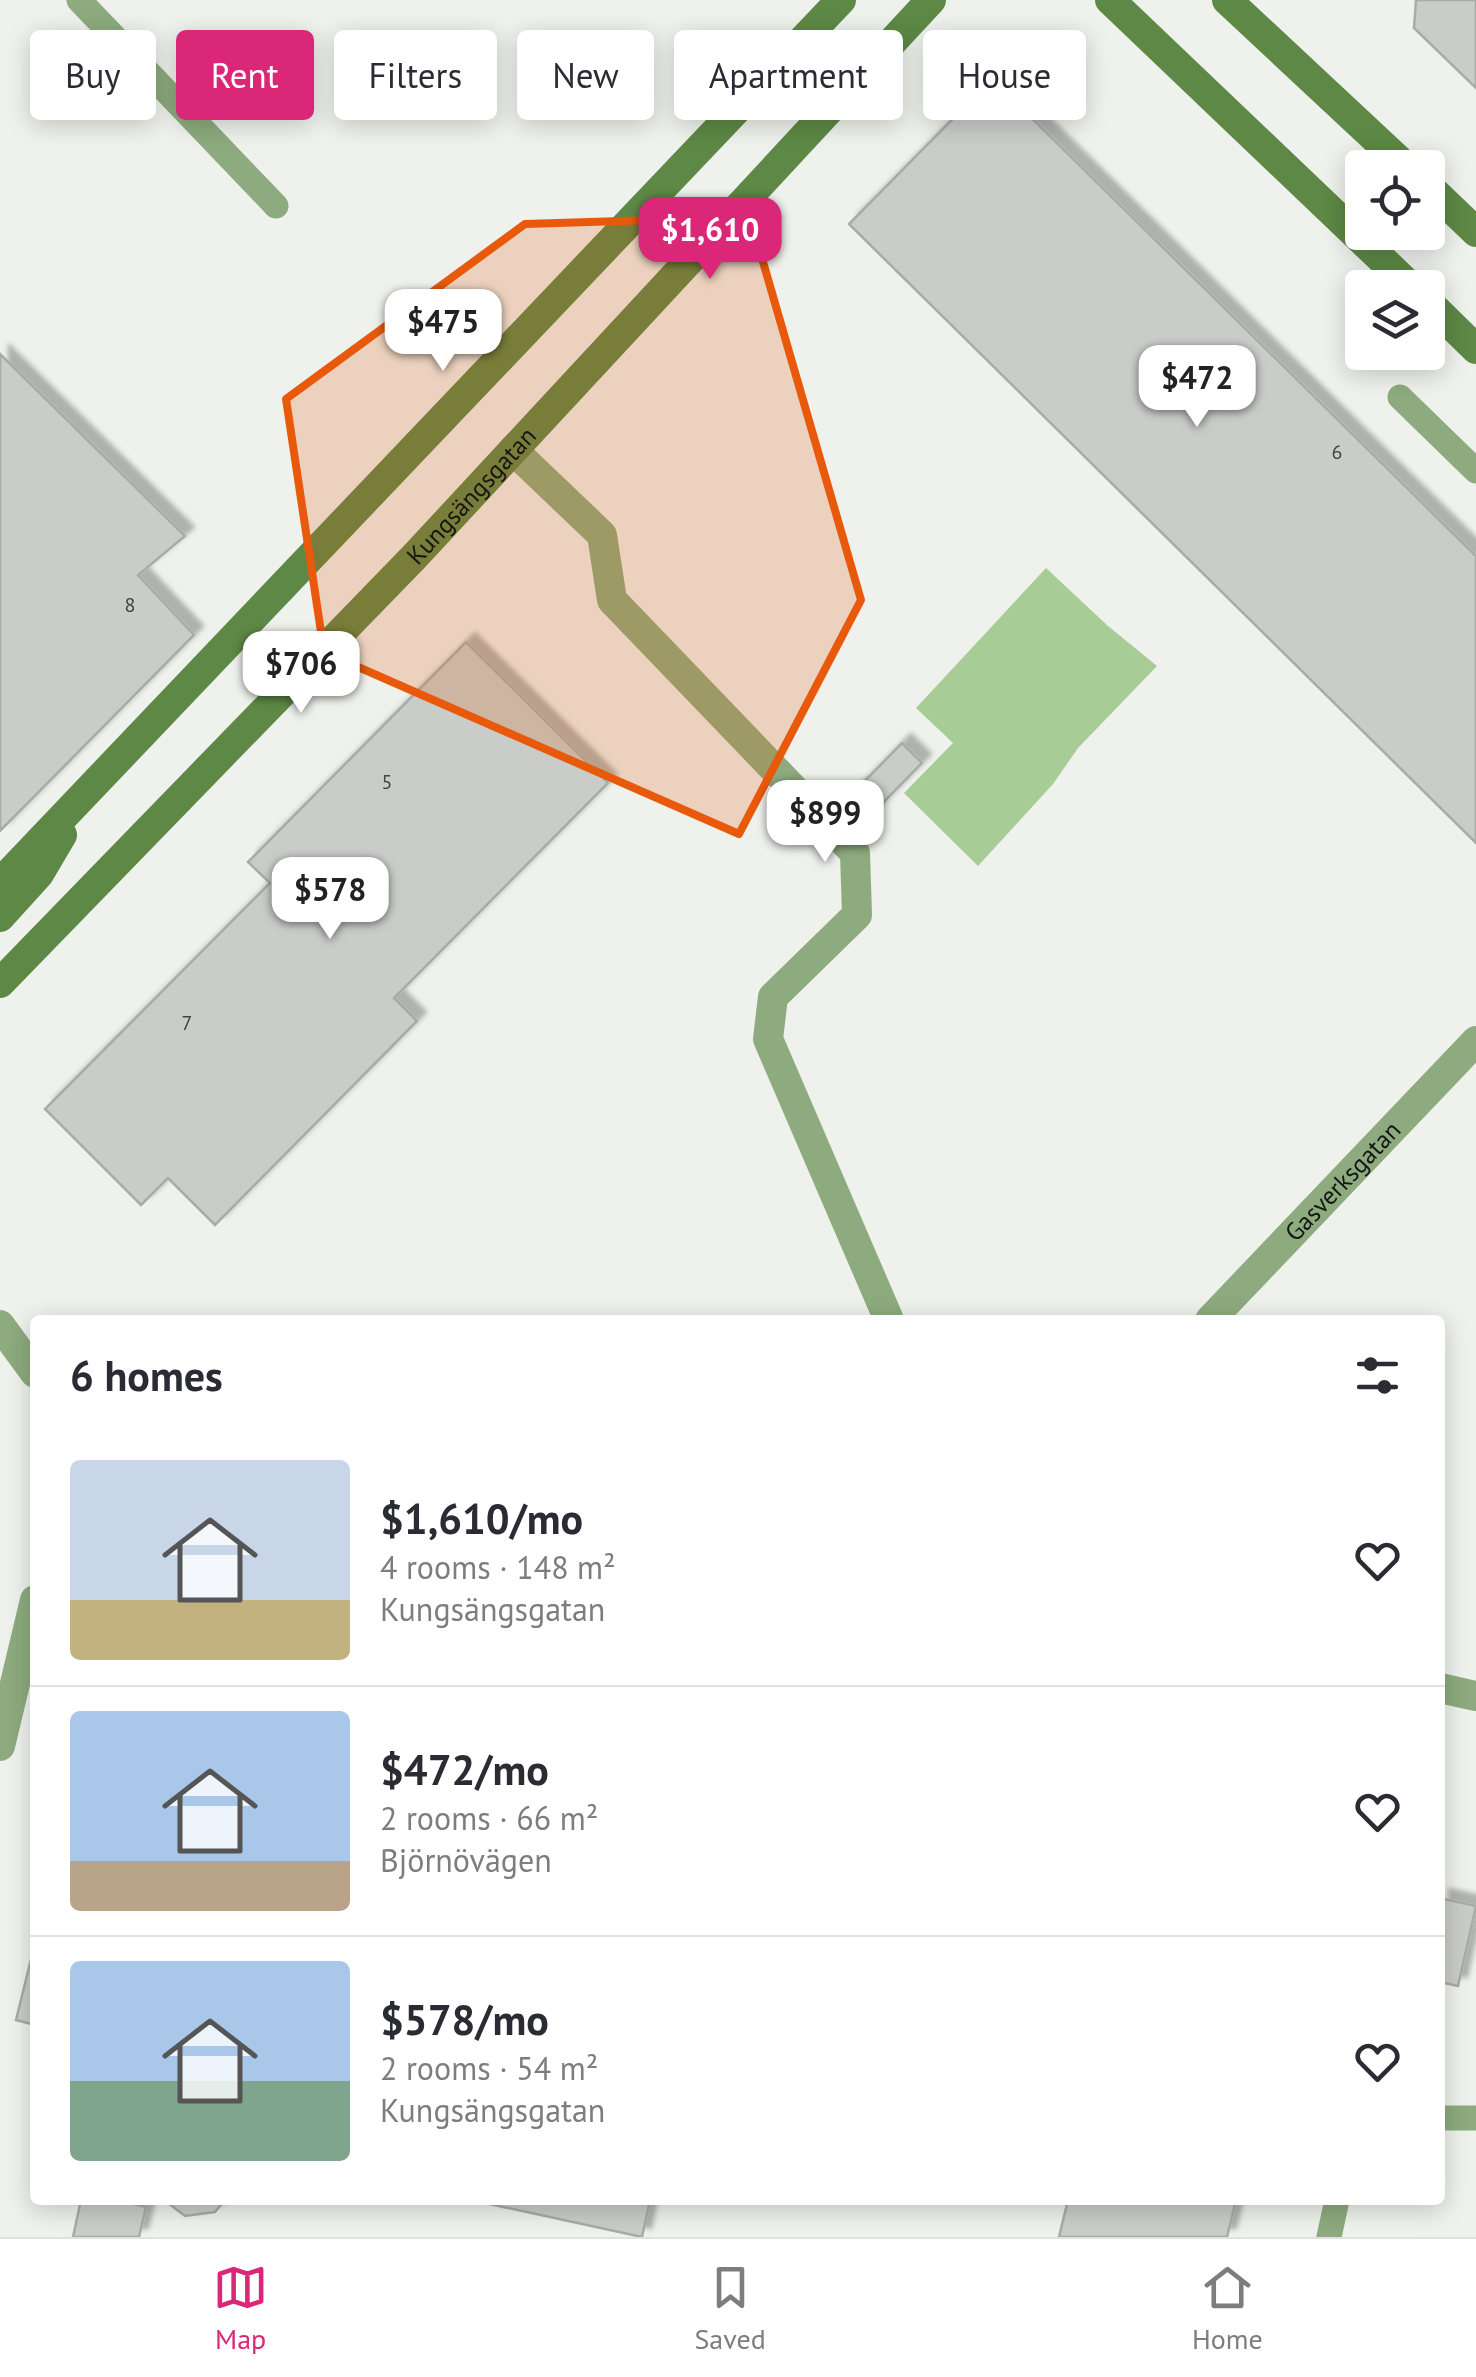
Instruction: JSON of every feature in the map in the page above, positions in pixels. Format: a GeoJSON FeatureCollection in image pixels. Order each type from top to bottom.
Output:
{"type":"FeatureCollection","features":[{"type":"Feature","properties":{"kind":"main road"},"geometry":{"type":"LineString","coordinates":[[0,883],[840,0]]}},
{"type":"Feature","properties":{"kind":"main road","name":"Kungsängsgatan"},"geometry":{"type":"LineString","coordinates":[[0,983],[414,556],[931,0]]}},
{"type":"Feature","properties":{"kind":"main road"},"geometry":{"type":"LineString","coordinates":[[1110,0],[1393,270]]}},
{"type":"Feature","properties":{"kind":"main road"},"geometry":{"type":"LineString","coordinates":[[1227,0],[1388,150]]}},
{"type":"Feature","properties":{"kind":"main road"},"geometry":{"type":"LineString","coordinates":[[1445,202],[1476,232]]}},
{"type":"Feature","properties":{"kind":"main road"},"geometry":{"type":"LineString","coordinates":[[1445,319],[1476,349]]}},
{"type":"Feature","properties":{"kind":"main road"},"geometry":{"type":"LineString","coordinates":[[0,917],[40,874],[88,790]]}},
{"type":"Feature","properties":{"kind":"street"},"geometry":{"type":"LineString","coordinates":[[512,450],[602,534],[612,600],[854,853],[857,915],[773,997],[768,1039],[887,1315]]}},
{"type":"Feature","properties":{"kind":"street","name":"Gasverksgatan"},"geometry":{"type":"LineString","coordinates":[[1215,1315],[1476,1041]]}},
{"type":"Feature","properties":{"kind":"street"},"geometry":{"type":"LineString","coordinates":[[0,1325],[30,1367]]}},
{"type":"Feature","properties":{"kind":"street"},"geometry":{"type":"LineString","coordinates":[[0,1746],[30,1621]]}},
{"type":"Feature","properties":{"kind":"street"},"geometry":{"type":"LineString","coordinates":[[1445,1689],[1476,1696]]}},
{"type":"Feature","properties":{"kind":"lane"},"geometry":{"type":"LineString","coordinates":[[78,0],[276,206]]}},
{"type":"Feature","properties":{"kind":"lane"},"geometry":{"type":"LineString","coordinates":[[1400,397],[1476,471]]}},
{"type":"Feature","properties":{"kind":"lane"},"geometry":{"type":"LineString","coordinates":[[1445,2118],[1476,2118]]}},
{"type":"Feature","properties":{"kind":"lane"},"geometry":{"type":"LineString","coordinates":[[1329,2237],[1336,2205]]}},
{"type":"Feature","properties":{"kind":"highlighted area"},"geometry":{"type":"Polygon","coordinates":[[[750,217],[861,600],[739,834],[324,652],[286,399],[525,224],[750,217]]]}},
{"type":"Feature","properties":{"kind":"green space"},"geometry":{"type":"Polygon","coordinates":[[[1046,568],[1157,666],[1078,748],[1053,784],[978,866],[904,793],[953,743],[916,708],[1046,568]]]}},
{"type":"Feature","properties":{"kind":"building"},"geometry":{"type":"Polygon","coordinates":[[[1416,0],[1476,0],[1476,88],[1414,28],[1416,0]]]}},
{"type":"Feature","properties":{"kind":"building"},"geometry":{"type":"Polygon","coordinates":[[[952,120],[1034,120],[1476,556],[1476,843],[849,224],[952,120]]]}},
{"type":"Feature","properties":{"kind":"building"},"geometry":{"type":"Polygon","coordinates":[[[0,354],[185,536],[138,575],[194,635],[0,831],[0,354]]]}},
{"type":"Feature","properties":{"kind":"building"},"geometry":{"type":"Polygon","coordinates":[[[466,642],[608,783],[394,998],[417,1021],[215,1225],[168,1178],[141,1205],[45,1109],[270,883],[248,862],[466,642]]]}},
{"type":"Feature","properties":{"kind":"building"},"geometry":{"type":"Polygon","coordinates":[[[902,743],[922,763],[872,814],[852,794],[902,743]]]}},
{"type":"Feature","properties":{"kind":"building"},"geometry":{"type":"Polygon","coordinates":[[[1445,1899],[1476,1906],[1458,1986],[1445,1983],[1445,1899]]]}},
{"type":"Feature","properties":{"kind":"building"},"geometry":{"type":"Polygon","coordinates":[[[30,1963],[30,2024],[16,2020],[30,1963]]]}},
{"type":"Feature","properties":{"kind":"building"},"geometry":{"type":"Polygon","coordinates":[[[80,2205],[146,2207],[139,2237],[73,2237],[80,2205]]]}},
{"type":"Feature","properties":{"kind":"building"},"geometry":{"type":"Polygon","coordinates":[[[171,2205],[221,2205],[215,2212],[185,2216],[171,2205]]]}},
{"type":"Feature","properties":{"kind":"building"},"geometry":{"type":"Polygon","coordinates":[[[494,2205],[649,2205],[642,2237],[494,2205]]]}},
{"type":"Feature","properties":{"kind":"building"},"geometry":{"type":"Polygon","coordinates":[[[1067,2205],[1235,2205],[1227,2237],[1059,2237],[1067,2205]]]}}]}
